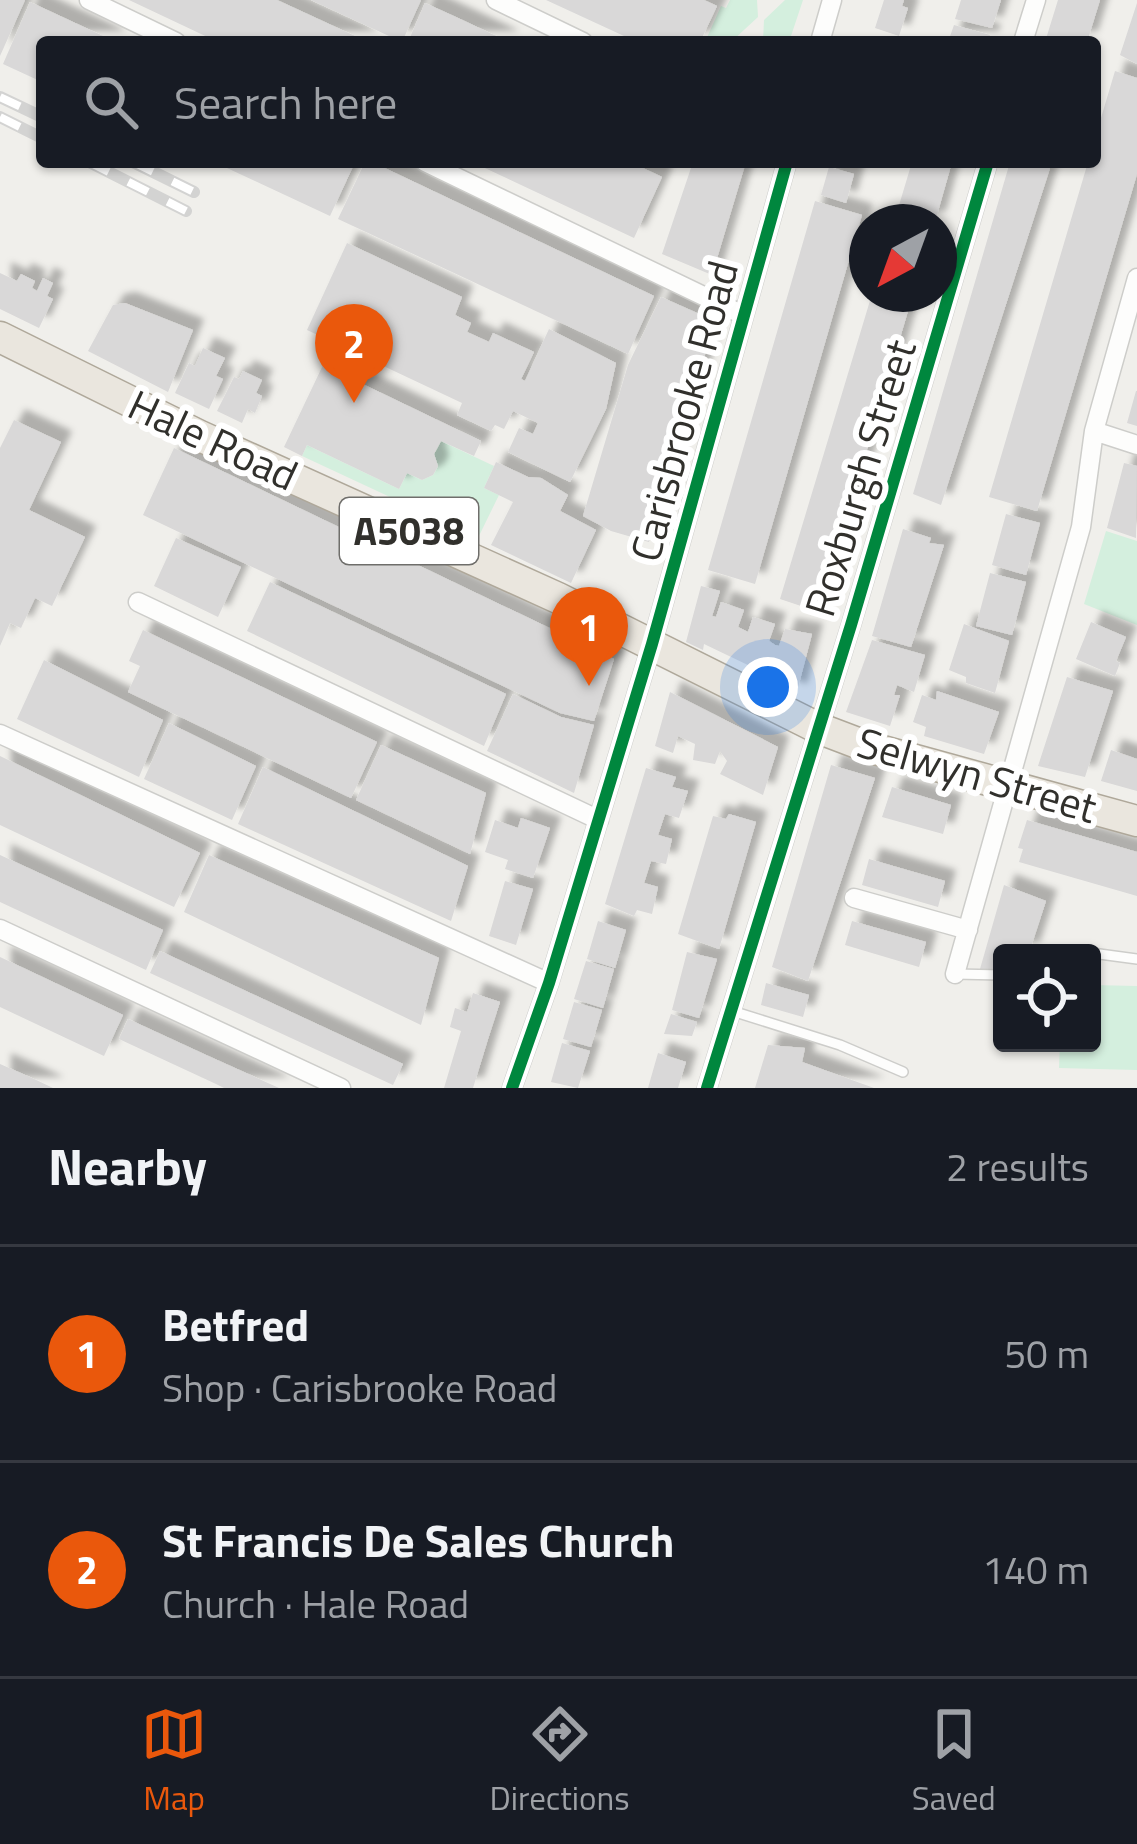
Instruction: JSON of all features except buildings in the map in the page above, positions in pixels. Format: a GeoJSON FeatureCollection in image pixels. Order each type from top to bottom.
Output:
{"type":"FeatureCollection","features":[{"type":"Feature","properties":{"kind":"main road","name":"Hale Road"},"geometry":{"type":"LineString","coordinates":[[0,337],[200,436],[652,644],[818,728]]}},
{"type":"Feature","properties":{"kind":"main road","name":"Selwyn Street"},"geometry":{"type":"LineString","coordinates":[[818,728],[868,747],[1137,821]]}},
{"type":"Feature","properties":{"kind":"street"},"geometry":{"type":"LineString","coordinates":[[89,0],[164,36]]}},
{"type":"Feature","properties":{"kind":"street"},"geometry":{"type":"LineString","coordinates":[[496,0],[571,36]]}},
{"type":"Feature","properties":{"kind":"street"},"geometry":{"type":"LineString","coordinates":[[822,36],[832,0]]}},
{"type":"Feature","properties":{"kind":"street"},"geometry":{"type":"LineString","coordinates":[[1025,36],[1036,0]]}},
{"type":"Feature","properties":{"kind":"street"},"geometry":{"type":"LineString","coordinates":[[437,168],[743,315]]}},
{"type":"Feature","properties":{"kind":"street","name":"Carisbrooke Road"},"geometry":{"type":"LineString","coordinates":[[512,1088],[549,983],[652,644],[785,168]]}},
{"type":"Feature","properties":{"kind":"street","name":"Roxburgh Street"},"geometry":{"type":"LineString","coordinates":[[707,1088],[986,168]]}},
{"type":"Feature","properties":{"kind":"street"},"geometry":{"type":"LineString","coordinates":[[955,974],[1081,527],[1094,431],[1137,278]]}},
{"type":"Feature","properties":{"kind":"street"},"geometry":{"type":"LineString","coordinates":[[1094,431],[1137,445]]}},
{"type":"Feature","properties":{"kind":"street"},"geometry":{"type":"LineString","coordinates":[[139,602],[599,820]]}},
{"type":"Feature","properties":{"kind":"street"},"geometry":{"type":"LineString","coordinates":[[0,734],[549,983]]}},
{"type":"Feature","properties":{"kind":"street"},"geometry":{"type":"LineString","coordinates":[[854,898],[968,930]]}},
{"type":"Feature","properties":{"kind":"street"},"geometry":{"type":"LineString","coordinates":[[0,928],[341,1088]]}},
{"type":"Feature","properties":{"kind":"lane"},"geometry":{"type":"LineString","coordinates":[[1101,954],[1137,958]]}},
{"type":"Feature","properties":{"kind":"lane"},"geometry":{"type":"LineString","coordinates":[[955,974],[993,975]]}},
{"type":"Feature","properties":{"kind":"lane"},"geometry":{"type":"LineString","coordinates":[[729,1010],[828,1041],[902,1072]]}},
{"type":"Feature","properties":{"kind":"green space"},"geometry":{"type":"Polygon","coordinates":[[[730,0],[757,0],[758,17],[737,36],[708,36],[721,6],[726,8],[730,0]]]}},
{"type":"Feature","properties":{"kind":"green space"},"geometry":{"type":"Polygon","coordinates":[[[785,0],[803,0],[791,36],[763,36],[764,20],[785,0]]]}},
{"type":"Feature","properties":{"kind":"green space"},"geometry":{"type":"Polygon","coordinates":[[[441,441],[494,466],[484,488],[499,495],[478,538],[302,456],[307,445],[399,489],[407,473],[422,480],[433,475],[438,466],[434,454],[441,441]]]}},
{"type":"Feature","properties":{"kind":"green space"},"geometry":{"type":"Polygon","coordinates":[[[1106,531],[1137,541],[1137,625],[1084,604],[1106,531]]]}},
{"type":"Feature","properties":{"kind":"green space"},"geometry":{"type":"Polygon","coordinates":[[[1101,985],[1137,986],[1137,1070],[1059,1068],[1060,1052],[1101,1052],[1101,985]]]}},
{"type":"Feature","properties":{"kind":"railway"},"geometry":{"type":"LineString","coordinates":[[0,97],[36,114]]}},
{"type":"Feature","properties":{"kind":"railway"},"geometry":{"type":"LineString","coordinates":[[0,117],[36,135]]}},
{"type":"Feature","properties":{"kind":"railway"},"geometry":{"type":"LineString","coordinates":[[101,168],[186,211]]}},
{"type":"Feature","properties":{"kind":"railway"},"geometry":{"type":"LineString","coordinates":[[145,168],[194,192]]}},
{"type":"Feature","properties":{"kind":"cycle path"},"geometry":{"type":"LineString","coordinates":[[512,1088],[549,983],[652,644],[785,168]]}},
{"type":"Feature","properties":{"kind":"cycle path"},"geometry":{"type":"LineString","coordinates":[[707,1088],[986,168]]}},
{"type":"Feature","properties":{"kind":"place","name":"St Francis De Sales Church"},"geometry":{"type":"Point","coordinates":[354,403]}},
{"type":"Feature","properties":{"kind":"place","name":"Betfred"},"geometry":{"type":"Point","coordinates":[589,686]}}]}
